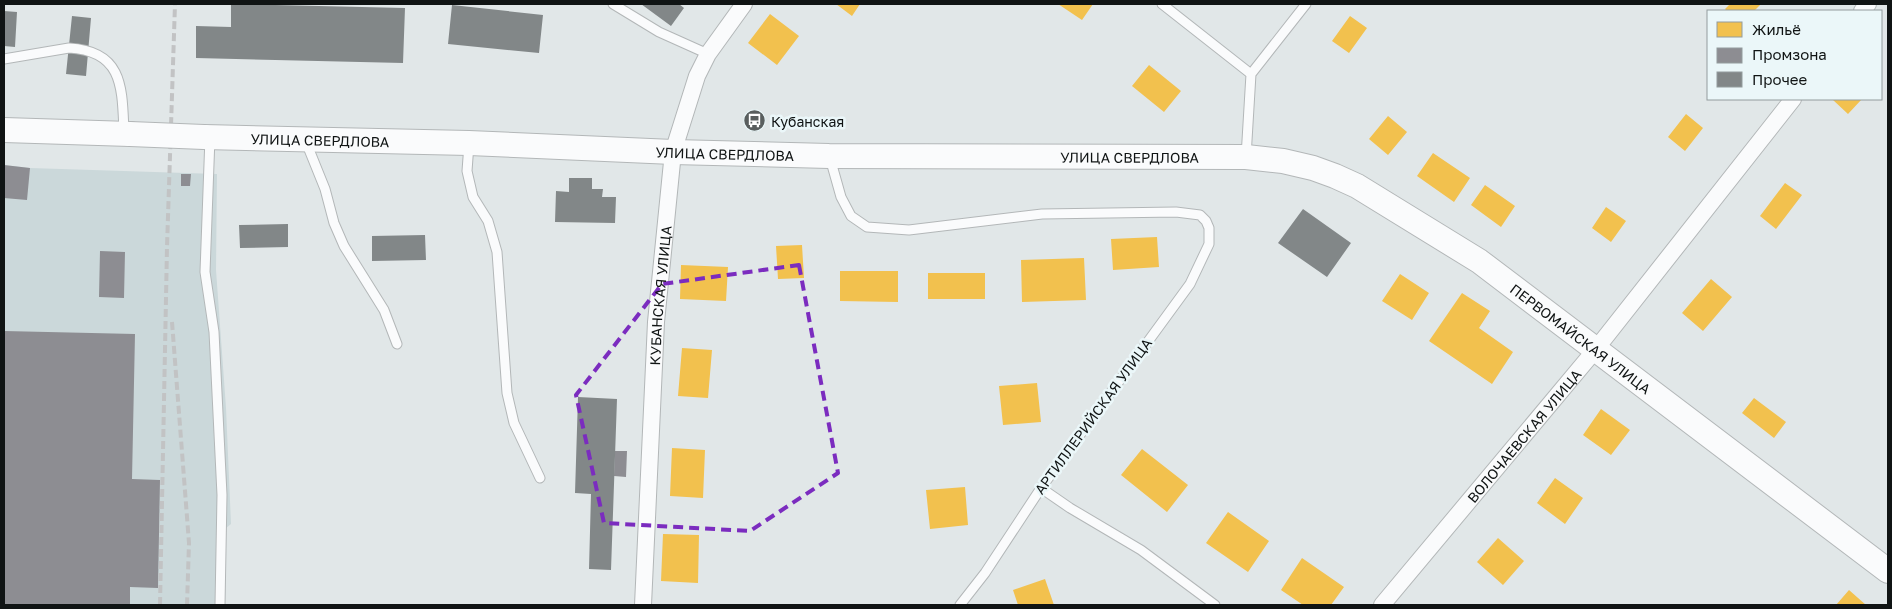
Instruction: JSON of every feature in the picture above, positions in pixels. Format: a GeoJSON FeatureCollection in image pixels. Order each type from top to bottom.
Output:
{"type":"FeatureCollection","features":[{"type":"Feature","properties":{"kind":"main road"},"geometry":{"type":"LineString","coordinates":[[4,130],[127,134]]}},
{"type":"Feature","properties":{"kind":"main road","name":"УЛИЦА СВЕРДЛОВА"},"geometry":{"type":"LineString","coordinates":[[127,134],[829,156],[1246,158]]}},
{"type":"Feature","properties":{"kind":"main road","name":"ПЕРВОМАЙСКАЯ УЛИЦА"},"geometry":{"type":"LineString","coordinates":[[1246,158],[1283,161],[1314,168],[1356,186],[1479,261],[1888,571]]}},
{"type":"Feature","properties":{"kind":"street","name":"КУБАНСКАЯ УЛИЦА"},"geometry":{"type":"LineString","coordinates":[[643,605],[656,322],[673,152],[697,76],[708,54],[744,4]]}},
{"type":"Feature","properties":{"kind":"street","name":"ВОЛОЧАЕВСКАЯ УЛИЦА"},"geometry":{"type":"LineString","coordinates":[[1382,605],[1596,349],[1792,100]]}},
{"type":"Feature","properties":{"kind":"lane"},"geometry":{"type":"LineString","coordinates":[[613,4],[659,32],[708,54]]}},
{"type":"Feature","properties":{"kind":"lane"},"geometry":{"type":"LineString","coordinates":[[1162,4],[1251,74]]}},
{"type":"Feature","properties":{"kind":"lane"},"geometry":{"type":"LineString","coordinates":[[1246,158],[1251,74],[1306,4]]}},
{"type":"Feature","properties":{"kind":"lane"},"geometry":{"type":"LineString","coordinates":[[4,58],[69,48],[98,54],[118,76],[127,134]]}},
{"type":"Feature","properties":{"kind":"lane"},"geometry":{"type":"LineString","coordinates":[[207,137],[205,272],[214,332],[222,495],[220,605]]}},
{"type":"Feature","properties":{"kind":"lane"},"geometry":{"type":"LineString","coordinates":[[305,140],[325,189],[334,223],[344,246],[384,310],[397,344]]}},
{"type":"Feature","properties":{"kind":"lane"},"geometry":{"type":"LineString","coordinates":[[469,144],[467,171],[474,197],[488,221],[498,252],[507,393],[514,423],[540,478]]}},
{"type":"Feature","properties":{"kind":"lane","name":"АРТИЛЛЕРИЙСКАЯ УЛИЦА"},"geometry":{"type":"LineString","coordinates":[[829,156],[842,197],[851,216],[867,227],[908,230],[1042,214],[1188,212],[1200,215],[1206,221],[1209,228],[1209,244],[1190,284],[1041,488],[985,572],[960,605]]}},
{"type":"Feature","properties":{"kind":"lane"},"geometry":{"type":"LineString","coordinates":[[1041,488],[1141,550],[1215,605]]}},
{"type":"Feature","properties":{"kind":"highlighted area"},"geometry":{"type":"Polygon","coordinates":[[[799,265],[838,473],[750,531],[604,523],[576,395],[662,284],[799,265]]]}},
{"type":"Feature","properties":{"kind":"shaded area"},"geometry":{"type":"Polygon","coordinates":[[[4,165],[30,168],[217,174],[216,270],[226,408],[231,524],[226,528],[225,605],[4,605],[4,165]]]}},
{"type":"Feature","properties":{"kind":"building: Жильё"},"geometry":{"type":"Polygon","coordinates":[[[836,4],[860,4],[852,16],[836,4]]]}},
{"type":"Feature","properties":{"kind":"building: Жильё"},"geometry":{"type":"Polygon","coordinates":[[[1058,4],[1093,4],[1082,20],[1058,4]]]}},
{"type":"Feature","properties":{"kind":"building: Жильё"},"geometry":{"type":"Polygon","coordinates":[[[1730,4],[1761,4],[1755,10],[1725,9],[1730,4]]]}},
{"type":"Feature","properties":{"kind":"building: Жильё"},"geometry":{"type":"Polygon","coordinates":[[[770,14],[799,36],[777,65],[748,43],[770,14]]]}},
{"type":"Feature","properties":{"kind":"building: Жильё"},"geometry":{"type":"Polygon","coordinates":[[[1350,16],[1367,28],[1349,53],[1332,41],[1350,16]]]}},
{"type":"Feature","properties":{"kind":"building: Жильё"},"geometry":{"type":"Polygon","coordinates":[[[1149,65],[1181,91],[1164,112],[1132,86],[1149,65]]]}},
{"type":"Feature","properties":{"kind":"building: Жильё"},"geometry":{"type":"Polygon","coordinates":[[[1833,100],[1861,100],[1848,114],[1833,100]]]}},
{"type":"Feature","properties":{"kind":"building: Жильё"},"geometry":{"type":"Polygon","coordinates":[[[1686,114],[1703,128],[1685,151],[1668,137],[1686,114]]]}},
{"type":"Feature","properties":{"kind":"building: Жильё"},"geometry":{"type":"Polygon","coordinates":[[[1388,116],[1407,132],[1388,155],[1369,139],[1388,116]]]}},
{"type":"Feature","properties":{"kind":"building: Жильё"},"geometry":{"type":"Polygon","coordinates":[[[1433,153],[1470,178],[1454,202],[1417,176],[1433,153]]]}},
{"type":"Feature","properties":{"kind":"building: Жильё"},"geometry":{"type":"Polygon","coordinates":[[[1785,183],[1802,195],[1776,229],[1760,216],[1785,183]]]}},
{"type":"Feature","properties":{"kind":"building: Жильё"},"geometry":{"type":"Polygon","coordinates":[[[1485,185],[1515,206],[1501,227],[1471,205],[1485,185]]]}},
{"type":"Feature","properties":{"kind":"building: Жильё"},"geometry":{"type":"Polygon","coordinates":[[[1606,207],[1626,221],[1611,242],[1592,228],[1606,207]]]}},
{"type":"Feature","properties":{"kind":"building: Жильё"},"geometry":{"type":"Polygon","coordinates":[[[1157,237],[1159,267],[1113,270],[1111,239],[1157,237]]]}},
{"type":"Feature","properties":{"kind":"building: Жильё"},"geometry":{"type":"Polygon","coordinates":[[[802,245],[804,278],[778,279],[776,246],[802,245]]]}},
{"type":"Feature","properties":{"kind":"building: Жильё"},"geometry":{"type":"Polygon","coordinates":[[[1084,258],[1086,300],[1022,302],[1021,260],[1084,258]]]}},
{"type":"Feature","properties":{"kind":"building: Жильё"},"geometry":{"type":"Polygon","coordinates":[[[681,265],[728,267],[726,301],[680,299],[681,265]]]}},
{"type":"Feature","properties":{"kind":"building: Жильё"},"geometry":{"type":"Polygon","coordinates":[[[840,271],[898,271],[898,302],[840,301],[840,271]]]}},
{"type":"Feature","properties":{"kind":"building: Жильё"},"geometry":{"type":"Polygon","coordinates":[[[928,273],[985,273],[985,299],[928,299],[928,273]]]}},
{"type":"Feature","properties":{"kind":"building: Жильё"},"geometry":{"type":"Polygon","coordinates":[[[1400,274],[1429,293],[1412,320],[1382,301],[1400,274]]]}},
{"type":"Feature","properties":{"kind":"building: Жильё"},"geometry":{"type":"Polygon","coordinates":[[[1711,279],[1732,297],[1703,331],[1682,313],[1711,279]]]}},
{"type":"Feature","properties":{"kind":"building: Жильё"},"geometry":{"type":"Polygon","coordinates":[[[1462,293],[1490,311],[1479,328],[1513,352],[1492,384],[1429,341],[1462,293]]]}},
{"type":"Feature","properties":{"kind":"building: Жильё"},"geometry":{"type":"Polygon","coordinates":[[[682,348],[712,350],[708,398],[678,396],[682,348]]]}},
{"type":"Feature","properties":{"kind":"building: Жильё"},"geometry":{"type":"Polygon","coordinates":[[[1037,383],[1041,422],[1003,425],[999,386],[1037,383]]]}},
{"type":"Feature","properties":{"kind":"building: Жильё"},"geometry":{"type":"Polygon","coordinates":[[[1754,398],[1786,422],[1774,438],[1742,413],[1754,398]]]}},
{"type":"Feature","properties":{"kind":"building: Жильё"},"geometry":{"type":"Polygon","coordinates":[[[1601,409],[1630,430],[1611,455],[1583,435],[1601,409]]]}},
{"type":"Feature","properties":{"kind":"building: Жильё"},"geometry":{"type":"Polygon","coordinates":[[[672,448],[705,450],[703,498],[670,496],[672,448]]]}},
{"type":"Feature","properties":{"kind":"building: Жильё"},"geometry":{"type":"Polygon","coordinates":[[[1142,449],[1188,485],[1167,512],[1121,475],[1142,449]]]}},
{"type":"Feature","properties":{"kind":"building: Жильё"},"geometry":{"type":"Polygon","coordinates":[[[1555,478],[1583,498],[1565,524],[1537,503],[1555,478]]]}},
{"type":"Feature","properties":{"kind":"building: Жильё"},"geometry":{"type":"Polygon","coordinates":[[[965,487],[968,525],[930,529],[926,490],[965,487]]]}},
{"type":"Feature","properties":{"kind":"building: Жильё"},"geometry":{"type":"Polygon","coordinates":[[[1228,512],[1269,541],[1248,572],[1206,543],[1228,512]]]}},
{"type":"Feature","properties":{"kind":"building: Жильё"},"geometry":{"type":"Polygon","coordinates":[[[663,534],[699,535],[698,583],[661,581],[663,534]]]}},
{"type":"Feature","properties":{"kind":"building: Жильё"},"geometry":{"type":"Polygon","coordinates":[[[1498,538],[1524,561],[1503,585],[1477,562],[1498,538]]]}},
{"type":"Feature","properties":{"kind":"building: Жильё"},"geometry":{"type":"Polygon","coordinates":[[[1302,558],[1344,587],[1331,605],[1303,605],[1281,590],[1302,558]]]}},
{"type":"Feature","properties":{"kind":"building: Жильё"},"geometry":{"type":"Polygon","coordinates":[[[1045,579],[1054,605],[1018,605],[1013,590],[1045,579]]]}},
{"type":"Feature","properties":{"kind":"building: Жильё"},"geometry":{"type":"Polygon","coordinates":[[[1849,590],[1866,605],[1836,605],[1849,590]]]}},
{"type":"Feature","properties":{"kind":"building: Промзона"},"geometry":{"type":"Polygon","coordinates":[[[4,165],[30,168],[27,200],[4,198],[4,165]]]}},
{"type":"Feature","properties":{"kind":"building: Промзона"},"geometry":{"type":"Polygon","coordinates":[[[181,174],[191,174],[190,186],[181,186],[181,174]]]}},
{"type":"Feature","properties":{"kind":"building: Промзона"},"geometry":{"type":"Polygon","coordinates":[[[100,251],[125,252],[124,298],[99,297],[100,251]]]}},
{"type":"Feature","properties":{"kind":"building: Промзона"},"geometry":{"type":"Polygon","coordinates":[[[4,331],[135,334],[132,479],[160,480],[158,588],[130,587],[130,605],[4,605],[4,331]]]}},
{"type":"Feature","properties":{"kind":"building: Промзона"},"geometry":{"type":"Polygon","coordinates":[[[615,451],[627,451],[626,477],[614,476],[615,451]]]}},
{"type":"Feature","properties":{"kind":"building: Прочее"},"geometry":{"type":"Polygon","coordinates":[[[231,4],[405,8],[403,63],[196,58],[196,26],[231,27],[231,4]]]}},
{"type":"Feature","properties":{"kind":"building: Прочее"},"geometry":{"type":"Polygon","coordinates":[[[641,4],[679,4],[684,8],[671,26],[641,4]]]}},
{"type":"Feature","properties":{"kind":"building: Прочее"},"geometry":{"type":"Polygon","coordinates":[[[452,5],[543,15],[539,53],[448,44],[452,5]]]}},
{"type":"Feature","properties":{"kind":"building: Прочее"},"geometry":{"type":"Polygon","coordinates":[[[4,11],[17,12],[15,47],[4,46],[4,11]]]}},
{"type":"Feature","properties":{"kind":"building: Прочее"},"geometry":{"type":"Polygon","coordinates":[[[72,16],[91,18],[86,76],[66,74],[72,16]]]}},
{"type":"Feature","properties":{"kind":"building: Прочее"},"geometry":{"type":"Polygon","coordinates":[[[569,178],[592,178],[592,189],[603,189],[602,197],[616,197],[615,223],[555,222],[556,191],[569,192],[569,178]]]}},
{"type":"Feature","properties":{"kind":"building: Прочее"},"geometry":{"type":"Polygon","coordinates":[[[1303,209],[1351,243],[1327,277],[1278,243],[1303,209]]]}},
{"type":"Feature","properties":{"kind":"building: Прочее"},"geometry":{"type":"Polygon","coordinates":[[[288,224],[288,247],[240,248],[239,225],[288,224]]]}},
{"type":"Feature","properties":{"kind":"building: Прочее"},"geometry":{"type":"Polygon","coordinates":[[[425,235],[426,260],[372,261],[372,236],[425,235]]]}},
{"type":"Feature","properties":{"kind":"building: Прочее"},"geometry":{"type":"Polygon","coordinates":[[[578,397],[617,399],[611,570],[589,569],[591,494],[575,493],[578,397]]]}},
{"type":"Feature","properties":{"kind":"railway"},"geometry":{"type":"LineString","coordinates":[[160,605],[167,247],[175,4]]}},
{"type":"Feature","properties":{"kind":"railway"},"geometry":{"type":"LineString","coordinates":[[172,322],[189,543],[187,605]]}},
{"type":"Feature","properties":{"kind":"place","name":"Кубанская"},"geometry":{"type":"Point","coordinates":[755,121]}}]}
